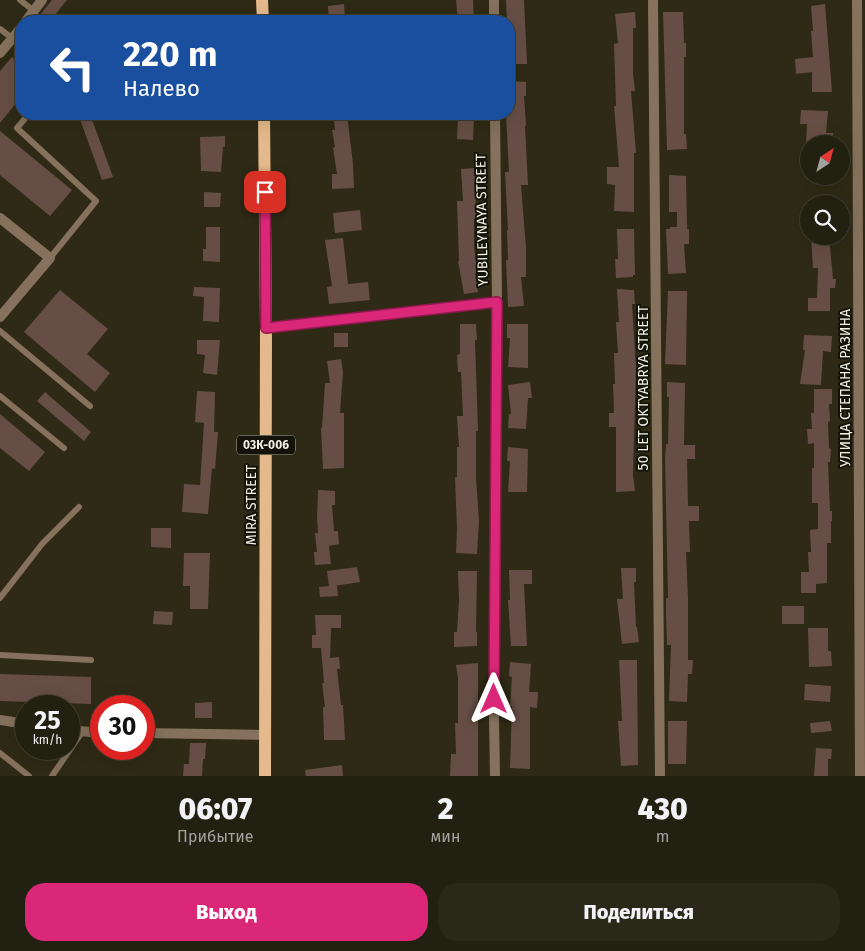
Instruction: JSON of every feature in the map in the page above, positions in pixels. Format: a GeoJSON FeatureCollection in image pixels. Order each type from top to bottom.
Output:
{"type":"FeatureCollection","features":[{"type":"Feature","properties":{"kind":"main road"},"geometry":{"type":"LineString","coordinates":[[262,0],[263,15]]}},
{"type":"Feature","properties":{"kind":"main road","name":"MIRA STREET"},"geometry":{"type":"LineString","coordinates":[[264,120],[266,328],[265,776]]}},
{"type":"Feature","properties":{"kind":"street"},"geometry":{"type":"LineString","coordinates":[[31,15],[42,0]]}},
{"type":"Feature","properties":{"kind":"street"},"geometry":{"type":"LineString","coordinates":[[494,0],[494,15]]}},
{"type":"Feature","properties":{"kind":"street","name":"50 LET OKTYABRYA STREET"},"geometry":{"type":"LineString","coordinates":[[653,0],[660,776]]}},
{"type":"Feature","properties":{"kind":"street","name":"УЛИЦА СТЕПАНА РАЗИНА"},"geometry":{"type":"LineString","coordinates":[[857,0],[860,776]]}},
{"type":"Feature","properties":{"kind":"street"},"geometry":{"type":"LineString","coordinates":[[0,54],[15,43]]}},
{"type":"Feature","properties":{"kind":"street","name":"YUBILEYNAYA STREET"},"geometry":{"type":"LineString","coordinates":[[495,120],[497,302],[495,776]]}},
{"type":"Feature","properties":{"kind":"street"},"geometry":{"type":"LineString","coordinates":[[0,218],[50,258],[0,317]]}},
{"type":"Feature","properties":{"kind":"street"},"geometry":{"type":"LineString","coordinates":[[0,720],[15,722]]}},
{"type":"Feature","properties":{"kind":"street"},"geometry":{"type":"LineString","coordinates":[[82,732],[90,732]]}},
{"type":"Feature","properties":{"kind":"street"},"geometry":{"type":"LineString","coordinates":[[155,733],[265,735]]}},
{"type":"Feature","properties":{"kind":"lane"},"geometry":{"type":"LineString","coordinates":[[20,0],[34,11]]}},
{"type":"Feature","properties":{"kind":"lane"},"geometry":{"type":"LineString","coordinates":[[0,29],[15,40]]}},
{"type":"Feature","properties":{"kind":"lane"},"geometry":{"type":"LineString","coordinates":[[24,120],[17,128],[96,201],[50,258]]}},
{"type":"Feature","properties":{"kind":"lane"},"geometry":{"type":"LineString","coordinates":[[266,328],[497,302]]}},
{"type":"Feature","properties":{"kind":"lane"},"geometry":{"type":"LineString","coordinates":[[0,331],[90,406]]}},
{"type":"Feature","properties":{"kind":"lane"},"geometry":{"type":"LineString","coordinates":[[0,396],[64,448]]}},
{"type":"Feature","properties":{"kind":"lane"},"geometry":{"type":"LineString","coordinates":[[0,598],[42,544],[79,507]]}},
{"type":"Feature","properties":{"kind":"lane"},"geometry":{"type":"LineString","coordinates":[[0,655],[91,660]]}},
{"type":"Feature","properties":{"kind":"lane"},"geometry":{"type":"LineString","coordinates":[[52,776],[82,732]]}},
{"type":"Feature","properties":{"kind":"lane"},"geometry":{"type":"LineString","coordinates":[[0,753],[29,776]]}},
{"type":"Feature","properties":{"kind":"building"},"geometry":{"type":"Polygon","coordinates":[[[52,0],[67,0],[55,15],[40,15],[52,0]]]}},
{"type":"Feature","properties":{"kind":"building"},"geometry":{"type":"Polygon","coordinates":[[[456,0],[473,0],[474,15],[457,15],[456,0]]]}},
{"type":"Feature","properties":{"kind":"building"},"geometry":{"type":"Polygon","coordinates":[[[506,0],[524,0],[527,64],[515,64],[515,15],[507,15],[506,0]]]}},
{"type":"Feature","properties":{"kind":"building"},"geometry":{"type":"Polygon","coordinates":[[[344,4],[345,15],[329,15],[328,6],[344,4]]]}},
{"type":"Feature","properties":{"kind":"building"},"geometry":{"type":"Polygon","coordinates":[[[825,4],[832,92],[812,92],[812,72],[796,74],[795,59],[813,57],[811,6],[825,4]]]}},
{"type":"Feature","properties":{"kind":"building"},"geometry":{"type":"Polygon","coordinates":[[[635,12],[636,28],[633,28],[633,73],[635,91],[631,91],[636,153],[634,153],[634,212],[614,211],[615,185],[607,184],[607,167],[619,167],[614,106],[616,106],[614,44],[618,43],[615,14],[635,12]]]}},
{"type":"Feature","properties":{"kind":"building"},"geometry":{"type":"Polygon","coordinates":[[[663,12],[683,12],[684,43],[686,43],[686,57],[684,57],[684,134],[686,134],[687,149],[667,150],[663,12]]]}},
{"type":"Feature","properties":{"kind":"building"},"geometry":{"type":"Polygon","coordinates":[[[12,57],[15,60],[15,104],[0,123],[0,71],[12,57]]]}},
{"type":"Feature","properties":{"kind":"building"},"geometry":{"type":"Polygon","coordinates":[[[515,81],[526,82],[526,96],[524,96],[528,185],[521,185],[526,248],[526,277],[521,277],[524,306],[508,307],[506,260],[508,260],[508,230],[505,172],[509,172],[506,120],[515,120],[515,81]]]}},
{"type":"Feature","properties":{"kind":"building"},"geometry":{"type":"Polygon","coordinates":[[[801,110],[828,111],[826,133],[833,133],[833,135],[806,135],[807,124],[800,124],[801,110]]]}},
{"type":"Feature","properties":{"kind":"building"},"geometry":{"type":"Polygon","coordinates":[[[80,120],[92,120],[113,177],[102,180],[80,120]]]}},
{"type":"Feature","properties":{"kind":"building"},"geometry":{"type":"Polygon","coordinates":[[[334,120],[348,120],[354,188],[332,189],[332,174],[337,174],[332,130],[335,130],[334,120]]]}},
{"type":"Feature","properties":{"kind":"building"},"geometry":{"type":"Polygon","coordinates":[[[458,120],[474,120],[473,140],[457,139],[458,120]]]}},
{"type":"Feature","properties":{"kind":"building"},"geometry":{"type":"Polygon","coordinates":[[[0,131],[72,190],[50,216],[0,175],[0,131]]]}},
{"type":"Feature","properties":{"kind":"building"},"geometry":{"type":"Polygon","coordinates":[[[225,136],[221,172],[201,171],[200,137],[225,136]]]}},
{"type":"Feature","properties":{"kind":"building"},"geometry":{"type":"Polygon","coordinates":[[[475,168],[476,219],[474,219],[474,245],[478,292],[464,294],[458,261],[457,201],[463,201],[461,169],[475,168]]]}},
{"type":"Feature","properties":{"kind":"building"},"geometry":{"type":"Polygon","coordinates":[[[669,175],[686,176],[689,244],[684,244],[686,273],[668,274],[666,229],[677,227],[677,212],[669,212],[669,175]]]}},
{"type":"Feature","properties":{"kind":"building"},"geometry":{"type":"Polygon","coordinates":[[[204,192],[221,193],[220,207],[204,207],[204,192]]]}},
{"type":"Feature","properties":{"kind":"building"},"geometry":{"type":"Polygon","coordinates":[[[360,210],[362,230],[335,233],[333,213],[360,210]]]}},
{"type":"Feature","properties":{"kind":"building"},"geometry":{"type":"Polygon","coordinates":[[[206,227],[220,227],[220,262],[203,261],[203,249],[206,249],[206,227]]]}},
{"type":"Feature","properties":{"kind":"building"},"geometry":{"type":"Polygon","coordinates":[[[617,229],[634,229],[635,275],[633,277],[616,278],[615,259],[618,259],[617,229]]]}},
{"type":"Feature","properties":{"kind":"building"},"geometry":{"type":"Polygon","coordinates":[[[343,238],[348,284],[368,282],[370,300],[329,304],[327,287],[332,286],[325,240],[343,238]]]}},
{"type":"Feature","properties":{"kind":"building"},"geometry":{"type":"Polygon","coordinates":[[[812,245],[830,245],[833,279],[836,279],[835,288],[830,288],[830,311],[808,311],[808,298],[817,298],[818,268],[813,268],[812,245]]]}},
{"type":"Feature","properties":{"kind":"building"},"geometry":{"type":"Polygon","coordinates":[[[194,287],[220,288],[219,322],[203,321],[204,297],[193,296],[194,287]]]}},
{"type":"Feature","properties":{"kind":"building"},"geometry":{"type":"Polygon","coordinates":[[[617,289],[634,290],[635,304],[632,304],[636,368],[633,475],[635,491],[616,492],[616,427],[609,427],[609,413],[614,413],[614,353],[618,353],[616,322],[619,322],[617,289]]]}},
{"type":"Feature","properties":{"kind":"building"},"geometry":{"type":"Polygon","coordinates":[[[60,290],[108,329],[87,354],[110,373],[95,392],[24,332],[60,290]]]}},
{"type":"Feature","properties":{"kind":"building"},"geometry":{"type":"Polygon","coordinates":[[[668,291],[687,291],[686,365],[665,364],[668,291]]]}},
{"type":"Feature","properties":{"kind":"building"},"geometry":{"type":"Polygon","coordinates":[[[460,324],[476,324],[478,431],[476,431],[476,477],[479,521],[477,554],[456,553],[455,477],[457,477],[457,447],[459,447],[457,416],[463,416],[461,372],[458,372],[457,355],[460,354],[460,324]]]}},
{"type":"Feature","properties":{"kind":"building"},"geometry":{"type":"Polygon","coordinates":[[[507,324],[528,324],[528,368],[508,367],[510,338],[507,338],[507,324]]]}},
{"type":"Feature","properties":{"kind":"building"},"geometry":{"type":"Polygon","coordinates":[[[334,333],[348,333],[348,347],[334,347],[334,333]]]}},
{"type":"Feature","properties":{"kind":"building"},"geometry":{"type":"Polygon","coordinates":[[[804,335],[832,336],[831,352],[823,351],[821,385],[800,384],[805,350],[803,350],[804,335]]]}},
{"type":"Feature","properties":{"kind":"building"},"geometry":{"type":"Polygon","coordinates":[[[197,340],[220,340],[217,375],[203,373],[205,355],[197,354],[197,340]]]}},
{"type":"Feature","properties":{"kind":"building"},"geometry":{"type":"Polygon","coordinates":[[[341,359],[343,372],[340,413],[344,413],[344,468],[323,469],[321,428],[325,383],[330,383],[327,361],[341,359]]]}},
{"type":"Feature","properties":{"kind":"building"},"geometry":{"type":"Polygon","coordinates":[[[530,382],[532,398],[528,398],[526,429],[508,428],[509,414],[511,414],[508,385],[530,382]]]}},
{"type":"Feature","properties":{"kind":"building"},"geometry":{"type":"Polygon","coordinates":[[[667,382],[685,383],[684,445],[695,445],[695,459],[687,459],[688,506],[699,506],[699,521],[689,521],[690,552],[686,552],[688,660],[693,660],[692,674],[688,674],[687,702],[669,701],[671,645],[667,645],[666,614],[666,598],[668,598],[665,458],[666,444],[668,444],[669,397],[667,397],[667,382]]]}},
{"type":"Feature","properties":{"kind":"building"},"geometry":{"type":"Polygon","coordinates":[[[814,389],[832,389],[832,404],[829,404],[830,421],[828,422],[829,448],[831,449],[830,462],[828,462],[830,511],[832,511],[831,543],[827,543],[827,583],[816,584],[816,593],[801,593],[801,572],[809,572],[808,552],[811,552],[810,530],[818,529],[818,503],[812,503],[814,443],[808,444],[807,429],[812,429],[811,413],[814,413],[814,389]]]}},
{"type":"Feature","properties":{"kind":"building"},"geometry":{"type":"Polygon","coordinates":[[[197,391],[215,392],[214,432],[218,432],[215,469],[212,468],[208,514],[182,512],[184,484],[200,485],[204,423],[195,422],[197,391]]]}},
{"type":"Feature","properties":{"kind":"building"},"geometry":{"type":"Polygon","coordinates":[[[45,392],[91,432],[84,441],[37,401],[45,392]]]}},
{"type":"Feature","properties":{"kind":"building"},"geometry":{"type":"Polygon","coordinates":[[[0,414],[45,452],[29,471],[0,448],[0,414]]]}},
{"type":"Feature","properties":{"kind":"building"},"geometry":{"type":"Polygon","coordinates":[[[508,447],[528,449],[527,492],[508,492],[510,461],[507,461],[508,447]]]}},
{"type":"Feature","properties":{"kind":"building"},"geometry":{"type":"Polygon","coordinates":[[[318,490],[335,491],[335,505],[332,505],[334,531],[338,531],[339,544],[329,546],[331,564],[315,565],[314,552],[317,552],[315,533],[318,533],[318,490]]]}},
{"type":"Feature","properties":{"kind":"building"},"geometry":{"type":"Polygon","coordinates":[[[151,528],[171,528],[171,548],[151,547],[151,528]]]}},
{"type":"Feature","properties":{"kind":"building"},"geometry":{"type":"Polygon","coordinates":[[[184,553],[210,553],[208,609],[190,609],[190,586],[183,586],[184,553]]]}},
{"type":"Feature","properties":{"kind":"building"},"geometry":{"type":"Polygon","coordinates":[[[357,567],[360,582],[337,586],[338,596],[320,597],[319,587],[329,586],[327,571],[357,567]]]}},
{"type":"Feature","properties":{"kind":"building"},"geometry":{"type":"Polygon","coordinates":[[[621,568],[636,568],[636,582],[634,582],[636,627],[639,642],[622,644],[617,599],[623,599],[621,568]]]}},
{"type":"Feature","properties":{"kind":"building"},"geometry":{"type":"Polygon","coordinates":[[[509,570],[532,570],[532,584],[524,584],[527,646],[511,646],[508,600],[510,600],[509,570]]]}},
{"type":"Feature","properties":{"kind":"building"},"geometry":{"type":"Polygon","coordinates":[[[458,571],[477,571],[477,646],[454,647],[454,632],[457,632],[459,600],[458,571]]]}},
{"type":"Feature","properties":{"kind":"building"},"geometry":{"type":"Polygon","coordinates":[[[782,606],[804,606],[804,624],[782,624],[782,606]]]}},
{"type":"Feature","properties":{"kind":"building"},"geometry":{"type":"Polygon","coordinates":[[[154,611],[173,612],[172,625],[153,624],[154,611]]]}},
{"type":"Feature","properties":{"kind":"building"},"geometry":{"type":"Polygon","coordinates":[[[315,615],[341,615],[341,628],[331,628],[330,658],[339,657],[340,669],[337,669],[341,705],[343,705],[345,740],[324,740],[323,707],[325,707],[321,648],[312,648],[312,635],[316,635],[315,615]]]}},
{"type":"Feature","properties":{"kind":"building"},"geometry":{"type":"Polygon","coordinates":[[[808,628],[828,628],[828,651],[831,651],[832,666],[809,667],[808,628]]]}},
{"type":"Feature","properties":{"kind":"building"},"geometry":{"type":"Polygon","coordinates":[[[619,660],[637,660],[638,765],[621,766],[618,721],[622,721],[619,660]]]}},
{"type":"Feature","properties":{"kind":"building"},"geometry":{"type":"Polygon","coordinates":[[[510,662],[531,664],[529,692],[538,692],[537,708],[530,707],[530,769],[510,768],[512,677],[509,676],[510,662]]]}},
{"type":"Feature","properties":{"kind":"building"},"geometry":{"type":"Polygon","coordinates":[[[478,663],[478,776],[450,776],[451,754],[456,754],[455,723],[458,723],[458,678],[456,665],[478,663]]]}},
{"type":"Feature","properties":{"kind":"building"},"geometry":{"type":"Polygon","coordinates":[[[0,674],[91,677],[90,704],[80,704],[80,695],[15,695],[15,701],[0,701],[0,674]]]}},
{"type":"Feature","properties":{"kind":"building"},"geometry":{"type":"Polygon","coordinates":[[[805,684],[831,686],[830,702],[804,700],[805,684]]]}},
{"type":"Feature","properties":{"kind":"building"},"geometry":{"type":"Polygon","coordinates":[[[212,702],[212,718],[195,718],[195,703],[212,702]]]}},
{"type":"Feature","properties":{"kind":"building"},"geometry":{"type":"Polygon","coordinates":[[[668,721],[687,721],[686,764],[668,764],[668,721]]]}},
{"type":"Feature","properties":{"kind":"building"},"geometry":{"type":"Polygon","coordinates":[[[830,721],[832,731],[811,733],[810,723],[830,721]]]}},
{"type":"Feature","properties":{"kind":"building"},"geometry":{"type":"Polygon","coordinates":[[[190,743],[206,743],[202,776],[183,776],[184,764],[189,764],[190,743]]]}},
{"type":"Feature","properties":{"kind":"building"},"geometry":{"type":"Polygon","coordinates":[[[816,748],[832,749],[831,759],[828,759],[828,776],[814,776],[816,748]]]}},
{"type":"Feature","properties":{"kind":"building"},"geometry":{"type":"Polygon","coordinates":[[[342,765],[343,776],[306,776],[305,770],[342,765]]]}},
{"type":"Feature","properties":{"kind":"route"},"geometry":{"type":"LineString","coordinates":[[265,192],[266,328],[497,302],[494,699]]}}]}
